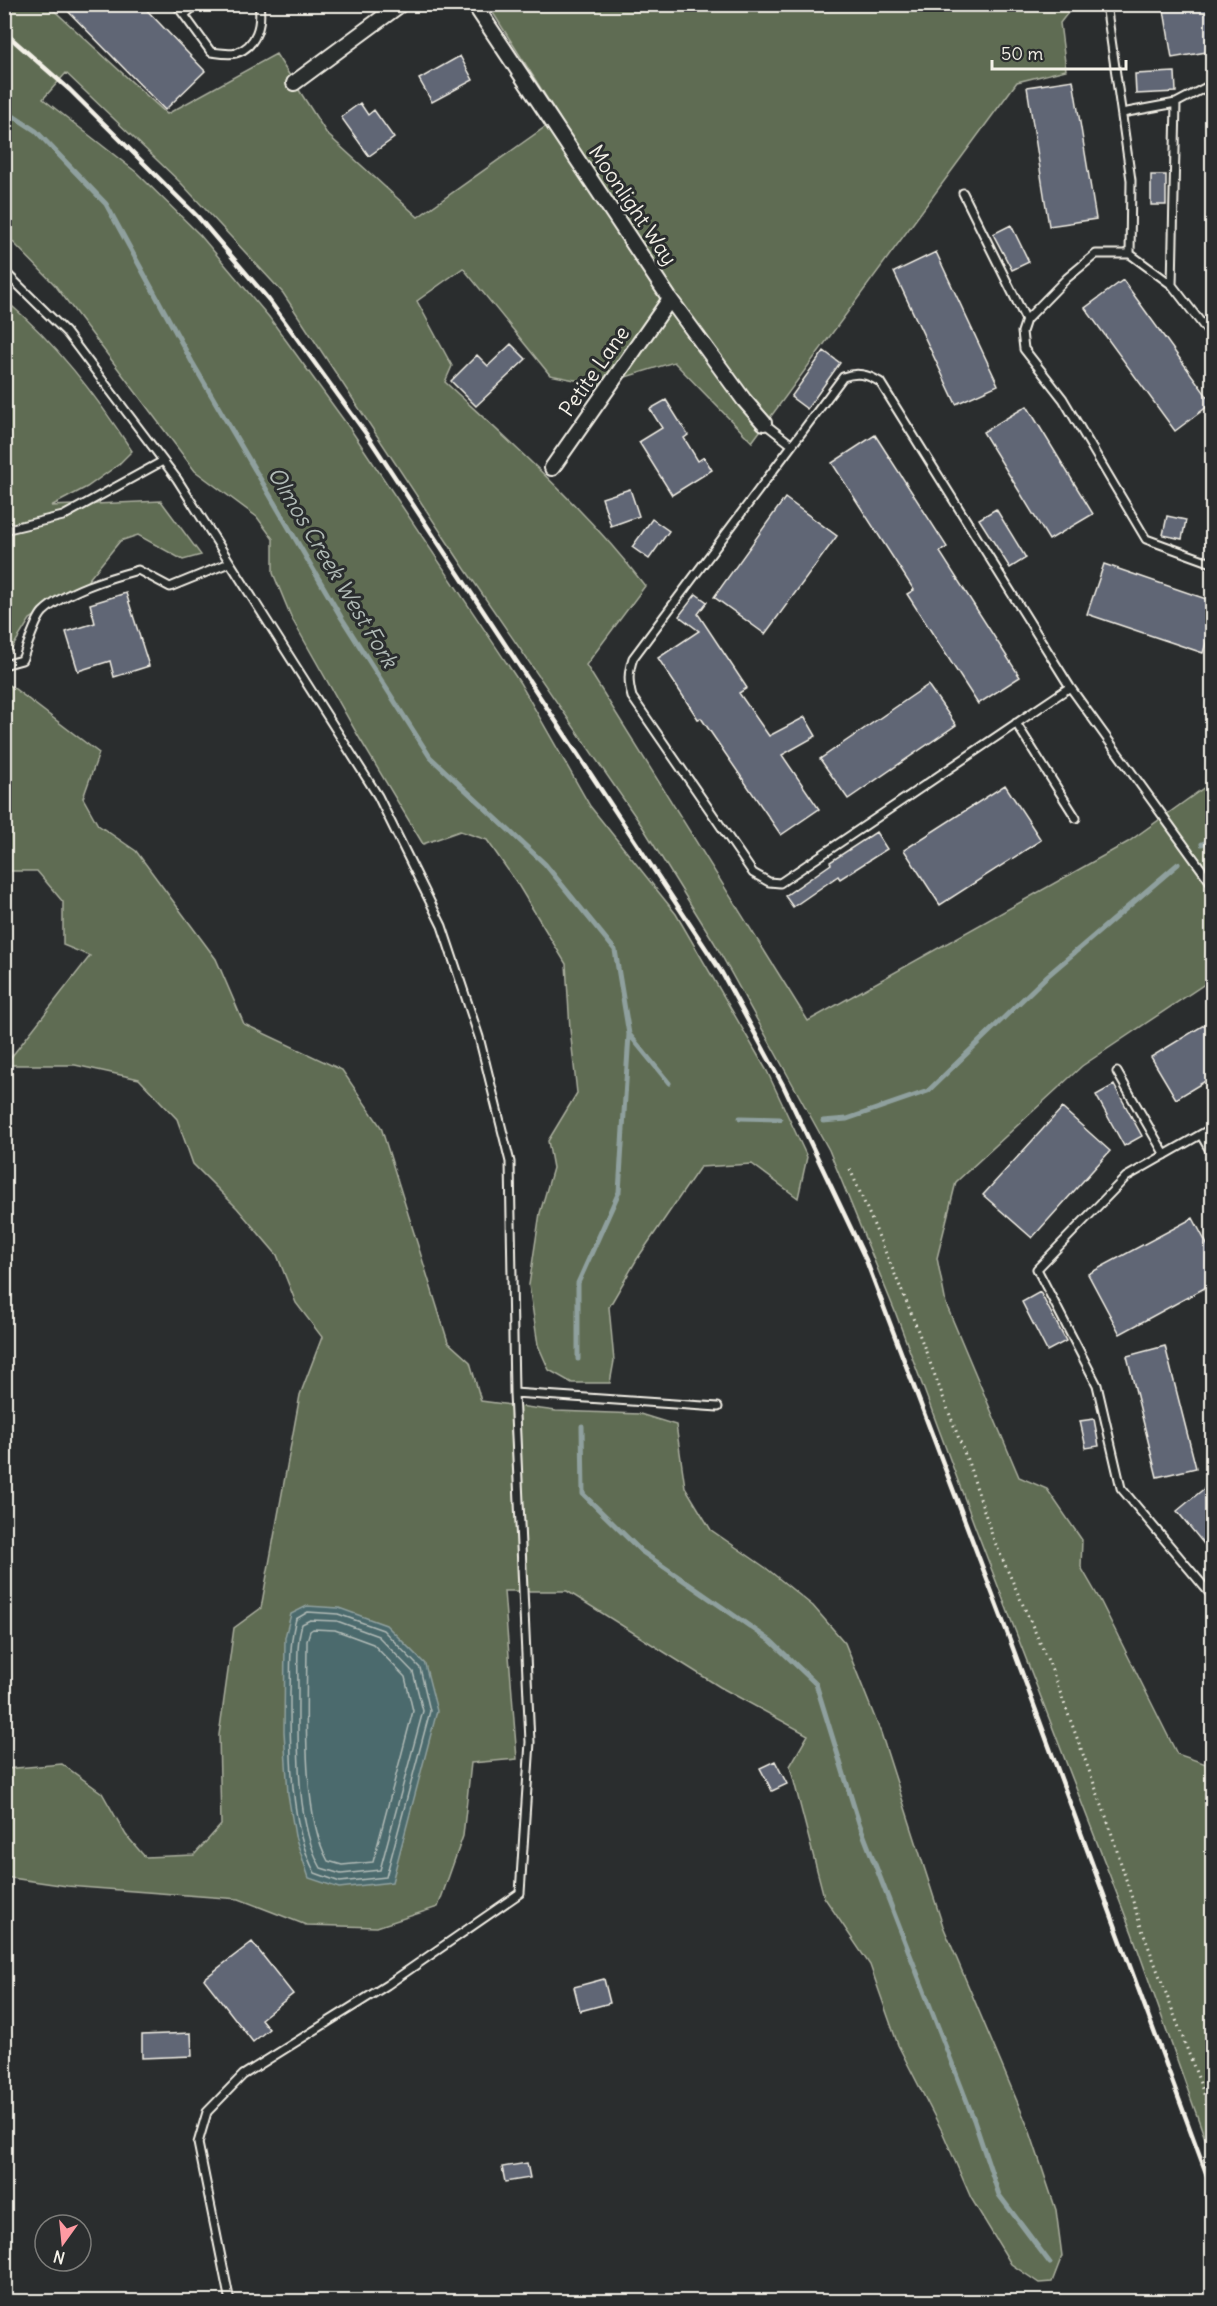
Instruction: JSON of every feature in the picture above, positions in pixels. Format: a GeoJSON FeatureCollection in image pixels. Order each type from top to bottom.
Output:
{"type":"FeatureCollection","features":[{"type":"Feature","properties":{"kind":"street"},"geometry":{"type":"LineString","coordinates":[[294,83],[401,4]]}},
{"type":"Feature","properties":{"kind":"street","name":"Moonlight Way"},"geometry":{"type":"LineString","coordinates":[[474,4],[669,298],[744,400],[764,423]]}},
{"type":"Feature","properties":{"kind":"street","name":"Petite Lane"},"geometry":{"type":"LineString","coordinates":[[552,468],[669,298]]}},
{"type":"Feature","properties":{"kind":"lane"},"geometry":{"type":"LineString","coordinates":[[176,4],[212,52],[236,53],[253,42],[262,21],[259,4]]}},
{"type":"Feature","properties":{"kind":"lane"},"geometry":{"type":"LineString","coordinates":[[184,15],[197,4]]}},
{"type":"Feature","properties":{"kind":"lane"},"geometry":{"type":"LineString","coordinates":[[1106,4],[1131,180],[1131,254]]}},
{"type":"Feature","properties":{"kind":"lane"},"geometry":{"type":"LineString","coordinates":[[1122,113],[1176,103],[1212,84]]}},
{"type":"Feature","properties":{"kind":"lane"},"geometry":{"type":"LineString","coordinates":[[1172,285],[1176,103]]}},
{"type":"Feature","properties":{"kind":"lane"},"geometry":{"type":"LineString","coordinates":[[963,193],[1026,320]]}},
{"type":"Feature","properties":{"kind":"lane"},"geometry":{"type":"LineString","coordinates":[[1212,337],[1172,285],[1131,254],[1096,254],[1067,278],[1026,320],[1022,332],[1024,349],[1063,399],[1146,539],[1212,563]]}},
{"type":"Feature","properties":{"kind":"lane"},"geometry":{"type":"LineString","coordinates":[[4,271],[66,332],[177,479],[378,796],[442,926],[479,1037],[510,1162],[514,1393],[530,1742],[520,1893],[387,1985],[243,2075],[207,2112],[198,2143],[230,2301]]}},
{"type":"Feature","properties":{"kind":"lane"},"geometry":{"type":"LineString","coordinates":[[1070,687],[780,883],[769,882],[753,873],[632,697],[628,684],[628,672],[633,658],[843,377],[853,373],[869,375],[880,382],[1070,687],[1212,884]]}},
{"type":"Feature","properties":{"kind":"lane"},"geometry":{"type":"LineString","coordinates":[[764,423],[792,445]]}},
{"type":"Feature","properties":{"kind":"lane"},"geometry":{"type":"LineString","coordinates":[[4,530],[63,516],[163,461]]}},
{"type":"Feature","properties":{"kind":"lane"},"geometry":{"type":"LineString","coordinates":[[4,664],[22,660],[42,613],[100,580],[138,570],[170,586],[229,562]]}},
{"type":"Feature","properties":{"kind":"lane"},"geometry":{"type":"LineString","coordinates":[[1016,723],[1076,818]]}},
{"type":"Feature","properties":{"kind":"lane"},"geometry":{"type":"LineString","coordinates":[[1117,1072],[1165,1155]]}},
{"type":"Feature","properties":{"kind":"lane"},"geometry":{"type":"LineString","coordinates":[[1212,1128],[1126,1177],[1037,1269],[1097,1385],[1121,1488],[1212,1596]]}},
{"type":"Feature","properties":{"kind":"lane"},"geometry":{"type":"LineString","coordinates":[[1201,1135],[1212,1154]]}},
{"type":"Feature","properties":{"kind":"lane"},"geometry":{"type":"LineString","coordinates":[[514,1393],[718,1407]]}},
{"type":"Feature","properties":{"kind":"path"},"geometry":{"type":"LineString","coordinates":[[850,1168],[910,1310],[969,1465],[993,1538],[1050,1665],[1107,1820],[1141,1927],[1212,2115]]}},
{"type":"Feature","properties":{"kind":"green space"},"geometry":{"type":"Polygon","coordinates":[[[5,5],[48,5],[167,114],[276,54],[327,134],[418,217],[559,117],[488,5],[1074,5],[1060,23],[1066,70],[1017,82],[752,442],[674,362],[600,385],[550,375],[463,268],[417,301],[452,366],[445,382],[575,505],[645,586],[586,665],[808,1021],[1128,842],[1212,782],[1212,979],[1082,1066],[956,1182],[937,1258],[946,1304],[1019,1477],[1047,1489],[1082,1540],[1081,1567],[1100,1600],[1177,1754],[1212,1766],[1212,2158],[1132,1933],[974,1524],[896,1314],[829,1150],[714,942],[642,826],[465,569],[283,293],[181,183],[66,73],[43,99],[136,172],[200,235],[269,317],[351,430],[520,683],[590,806],[676,914],[767,1071],[807,1157],[798,1198],[752,1164],[700,1167],[637,1259],[609,1307],[614,1361],[610,1383],[572,1383],[549,1370],[538,1345],[529,1285],[540,1213],[553,1168],[548,1141],[577,1093],[566,964],[517,883],[487,840],[460,831],[423,844],[292,619],[273,573],[273,539],[257,517],[195,471],[55,285],[11,240],[5,237],[5,5]]]}},
{"type":"Feature","properties":{"kind":"green space"},"geometry":{"type":"Polygon","coordinates":[[[4,299],[41,333],[74,370],[132,451],[118,465],[87,487],[51,506],[161,501],[201,555],[183,560],[138,535],[120,541],[85,584],[30,619],[7,656],[4,656],[4,299]]]}},
{"type":"Feature","properties":{"kind":"green space"},"geometry":{"type":"Polygon","coordinates":[[[4,684],[11,686],[99,753],[83,798],[98,825],[136,851],[216,959],[244,1024],[342,1070],[381,1127],[448,1342],[470,1362],[481,1401],[556,1411],[640,1414],[676,1425],[685,1487],[711,1530],[766,1568],[813,1606],[845,1643],[881,1733],[943,1926],[1030,2132],[1056,2210],[1062,2256],[1052,2282],[1039,2283],[1011,2264],[971,2198],[942,2131],[898,2045],[870,1965],[824,1897],[790,1766],[808,1735],[720,1687],[567,1591],[504,1591],[517,1759],[471,1763],[463,1836],[438,1907],[377,1927],[306,1925],[239,1899],[67,1886],[5,1877],[5,1769],[62,1764],[102,1793],[126,1835],[145,1857],[194,1855],[221,1825],[219,1735],[234,1628],[261,1608],[300,1395],[322,1337],[296,1303],[277,1255],[237,1208],[193,1164],[177,1119],[139,1079],[75,1065],[5,1065],[90,956],[63,945],[63,902],[37,871],[5,871],[4,684]]]}},
{"type":"Feature","properties":{"kind":"water"},"geometry":{"type":"Polygon","coordinates":[[[307,1606],[339,1608],[386,1625],[425,1664],[437,1711],[392,1882],[339,1888],[309,1878],[295,1836],[288,1794],[284,1732],[285,1637],[291,1614],[307,1606]]]}},
{"type":"Feature","properties":{"kind":"building"},"geometry":{"type":"Polygon","coordinates":[[[61,4],[141,4],[205,71],[165,110],[61,4]]]}},
{"type":"Feature","properties":{"kind":"building"},"geometry":{"type":"Polygon","coordinates":[[[1163,4],[1212,4],[1212,51],[1172,58],[1163,4]]]}},
{"type":"Feature","properties":{"kind":"building"},"geometry":{"type":"Polygon","coordinates":[[[460,56],[473,80],[432,102],[419,79],[460,56]]]}},
{"type":"Feature","properties":{"kind":"building"},"geometry":{"type":"Polygon","coordinates":[[[1175,72],[1176,92],[1136,94],[1135,74],[1175,72]]]}},
{"type":"Feature","properties":{"kind":"building"},"geometry":{"type":"Polygon","coordinates":[[[1073,80],[1096,219],[1049,226],[1027,87],[1073,80]]]}},
{"type":"Feature","properties":{"kind":"building"},"geometry":{"type":"Polygon","coordinates":[[[360,103],[368,115],[374,110],[394,138],[369,156],[341,117],[360,103]]]}},
{"type":"Feature","properties":{"kind":"building"},"geometry":{"type":"Polygon","coordinates":[[[1151,175],[1166,175],[1166,205],[1151,205],[1151,175]]]}},
{"type":"Feature","properties":{"kind":"building"},"geometry":{"type":"Polygon","coordinates":[[[1011,225],[1029,262],[1012,270],[993,234],[1011,225]]]}},
{"type":"Feature","properties":{"kind":"building"},"geometry":{"type":"Polygon","coordinates":[[[936,252],[998,385],[956,404],[894,272],[936,252]]]}},
{"type":"Feature","properties":{"kind":"building"},"geometry":{"type":"Polygon","coordinates":[[[1123,280],[1212,403],[1175,431],[1085,308],[1123,280]]]}},
{"type":"Feature","properties":{"kind":"building"},"geometry":{"type":"Polygon","coordinates":[[[511,344],[526,359],[476,406],[451,381],[477,355],[488,366],[511,344]]]}},
{"type":"Feature","properties":{"kind":"building"},"geometry":{"type":"Polygon","coordinates":[[[824,351],[840,363],[807,409],[791,397],[824,351]]]}},
{"type":"Feature","properties":{"kind":"building"},"geometry":{"type":"Polygon","coordinates":[[[666,400],[688,435],[684,438],[698,461],[704,457],[712,470],[672,495],[639,442],[662,428],[650,409],[666,400]]]}},
{"type":"Feature","properties":{"kind":"building"},"geometry":{"type":"Polygon","coordinates":[[[1027,406],[1093,514],[1049,540],[983,432],[1027,406]]]}},
{"type":"Feature","properties":{"kind":"building"},"geometry":{"type":"Polygon","coordinates":[[[875,435],[947,547],[940,552],[1020,677],[978,704],[907,594],[914,590],[832,463],[875,435]]]}},
{"type":"Feature","properties":{"kind":"building"},"geometry":{"type":"Polygon","coordinates":[[[630,489],[639,516],[611,526],[602,498],[630,489]]]}},
{"type":"Feature","properties":{"kind":"building"},"geometry":{"type":"Polygon","coordinates":[[[785,498],[837,536],[765,634],[714,597],[785,498]]]}},
{"type":"Feature","properties":{"kind":"building"},"geometry":{"type":"Polygon","coordinates":[[[996,509],[1026,558],[1010,568],[979,519],[996,509]]]}},
{"type":"Feature","properties":{"kind":"building"},"geometry":{"type":"Polygon","coordinates":[[[1167,516],[1186,520],[1182,539],[1163,535],[1167,516]]]}},
{"type":"Feature","properties":{"kind":"building"},"geometry":{"type":"Polygon","coordinates":[[[652,519],[669,531],[649,559],[632,547],[652,519]]]}},
{"type":"Feature","properties":{"kind":"building"},"geometry":{"type":"Polygon","coordinates":[[[1104,564],[1212,601],[1212,624],[1203,653],[1087,614],[1104,564]]]}},
{"type":"Feature","properties":{"kind":"building"},"geometry":{"type":"Polygon","coordinates":[[[126,593],[149,666],[114,677],[110,661],[78,671],[66,632],[95,623],[90,604],[126,593]]]}},
{"type":"Feature","properties":{"kind":"building"},"geometry":{"type":"Polygon","coordinates":[[[696,594],[707,602],[698,614],[747,688],[739,693],[769,736],[805,717],[816,736],[782,755],[819,809],[781,835],[701,718],[698,719],[658,658],[699,631],[679,616],[696,594]]]}},
{"type":"Feature","properties":{"kind":"building"},"geometry":{"type":"Polygon","coordinates":[[[928,685],[956,725],[848,799],[820,759],[928,685]]]}},
{"type":"Feature","properties":{"kind":"building"},"geometry":{"type":"Polygon","coordinates":[[[1005,785],[1041,840],[940,905],[904,850],[1005,785]]]}},
{"type":"Feature","properties":{"kind":"building"},"geometry":{"type":"Polygon","coordinates":[[[876,832],[887,849],[840,879],[838,876],[793,907],[785,896],[831,864],[830,862],[876,832]]]}},
{"type":"Feature","properties":{"kind":"building"},"geometry":{"type":"Polygon","coordinates":[[[1212,1020],[1212,1077],[1176,1099],[1151,1057],[1212,1020]]]}},
{"type":"Feature","properties":{"kind":"building"},"geometry":{"type":"Polygon","coordinates":[[[1114,1085],[1142,1136],[1124,1146],[1096,1095],[1114,1085]]]}},
{"type":"Feature","properties":{"kind":"building"},"geometry":{"type":"Polygon","coordinates":[[[1062,1108],[1110,1151],[1032,1238],[983,1195],[1062,1108]]]}},
{"type":"Feature","properties":{"kind":"building"},"geometry":{"type":"Polygon","coordinates":[[[1193,1218],[1212,1254],[1212,1284],[1120,1334],[1088,1274],[1193,1218]]]}},
{"type":"Feature","properties":{"kind":"building"},"geometry":{"type":"Polygon","coordinates":[[[1040,1292],[1066,1341],[1047,1351],[1022,1302],[1040,1292]]]}},
{"type":"Feature","properties":{"kind":"building"},"geometry":{"type":"Polygon","coordinates":[[[1165,1346],[1196,1468],[1157,1477],[1127,1356],[1165,1346]]]}},
{"type":"Feature","properties":{"kind":"building"},"geometry":{"type":"Polygon","coordinates":[[[1094,1419],[1099,1446],[1086,1448],[1080,1421],[1094,1419]]]}},
{"type":"Feature","properties":{"kind":"building"},"geometry":{"type":"Polygon","coordinates":[[[1212,1482],[1212,1554],[1177,1511],[1212,1482]]]}},
{"type":"Feature","properties":{"kind":"building"},"geometry":{"type":"Polygon","coordinates":[[[775,1761],[787,1784],[772,1791],[760,1768],[775,1761]]]}},
{"type":"Feature","properties":{"kind":"building"},"geometry":{"type":"Polygon","coordinates":[[[252,1942],[293,1994],[261,2019],[269,2029],[253,2042],[204,1979],[252,1942]]]}},
{"type":"Feature","properties":{"kind":"building"},"geometry":{"type":"Polygon","coordinates":[[[604,1979],[610,2003],[580,2011],[574,1987],[604,1979]]]}},
{"type":"Feature","properties":{"kind":"building"},"geometry":{"type":"Polygon","coordinates":[[[191,2033],[192,2056],[142,2058],[142,2035],[191,2033]]]}},
{"type":"Feature","properties":{"kind":"building"},"geometry":{"type":"Polygon","coordinates":[[[527,2163],[530,2178],[505,2182],[502,2167],[527,2163]]]}},
{"type":"Feature","properties":{"kind":"waterway","name":"Olmos Creek West Fork"},"geometry":{"type":"LineString","coordinates":[[4,110],[36,131],[106,204],[192,362],[341,617],[430,757],[545,864],[615,950],[629,1034],[619,1192],[578,1283],[578,1359]]}},
{"type":"Feature","properties":{"kind":"waterway"},"geometry":{"type":"LineString","coordinates":[[1202,844],[1212,840]]}},
{"type":"Feature","properties":{"kind":"waterway"},"geometry":{"type":"LineString","coordinates":[[823,1121],[847,1119],[928,1091],[1046,977],[1178,864]]}},
{"type":"Feature","properties":{"kind":"waterway"},"geometry":{"type":"LineString","coordinates":[[629,1034],[669,1083]]}},
{"type":"Feature","properties":{"kind":"waterway"},"geometry":{"type":"LineString","coordinates":[[740,1118],[780,1119]]}},
{"type":"Feature","properties":{"kind":"waterway"},"geometry":{"type":"LineString","coordinates":[[582,1426],[583,1494],[641,1551],[771,1641],[816,1684],[859,1823],[974,2120],[999,2195],[1050,2263]]}},
{"type":"Feature","properties":{"kind":"railway"},"geometry":{"type":"LineString","coordinates":[[4,32],[70,90],[198,217],[269,300],[367,435],[722,973],[783,1085],[866,1260],[1007,1632],[1212,2189]]}}]}
